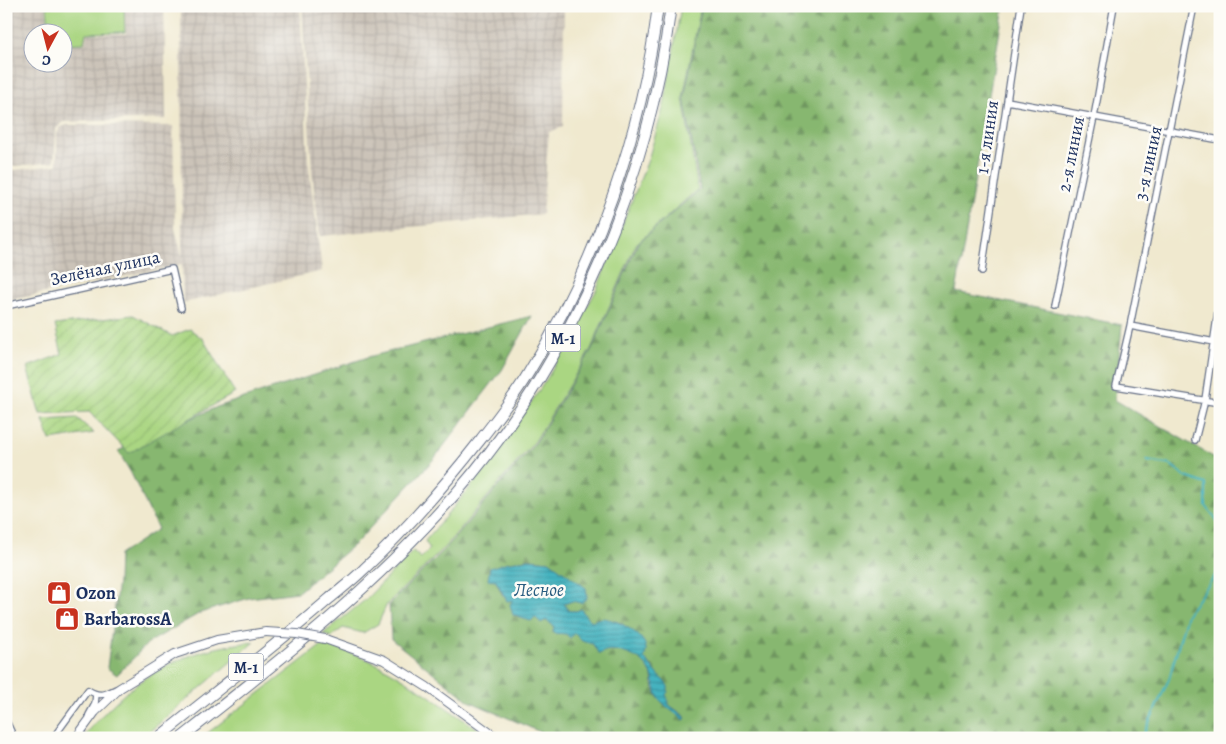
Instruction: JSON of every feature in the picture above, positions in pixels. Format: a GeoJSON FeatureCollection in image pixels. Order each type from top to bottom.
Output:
{"type":"FeatureCollection","features":[{"type":"Feature","properties":{"kind":"highway","name":"М-1"},"geometry":{"type":"LineString","coordinates":[[158,738],[292,631],[363,570],[418,516],[464,461],[510,401],[562,315],[612,196],[635,121],[658,6]]}},
{"type":"Feature","properties":{"kind":"highway","name":"М-1"},"geometry":{"type":"LineString","coordinates":[[181,738],[301,643],[373,579],[424,528],[482,462],[541,377],[590,287],[635,170],[658,79],[671,6]]}},
{"type":"Feature","properties":{"kind":"main road","name":"М-1"},"geometry":{"type":"LineString","coordinates":[[76,738],[84,726],[120,688],[176,654],[217,640],[266,632],[296,634],[325,639],[384,660],[427,687],[493,736]]}},
{"type":"Feature","properties":{"kind":"street","name":"1-я линия"},"geometry":{"type":"LineString","coordinates":[[982,271],[1021,6]]}},
{"type":"Feature","properties":{"kind":"street","name":"2-я линия"},"geometry":{"type":"LineString","coordinates":[[1055,306],[1094,116],[1114,6]]}},
{"type":"Feature","properties":{"kind":"street","name":"3-я линия"},"geometry":{"type":"LineString","coordinates":[[1194,6],[1130,326],[1116,386],[1205,400]]}},
{"type":"Feature","properties":{"kind":"street"},"geometry":{"type":"LineString","coordinates":[[1007,101],[1220,140]]}},
{"type":"Feature","properties":{"kind":"street","name":"Зелёная улица"},"geometry":{"type":"LineString","coordinates":[[6,306],[172,269],[181,308]]}},
{"type":"Feature","properties":{"kind":"street"},"geometry":{"type":"LineString","coordinates":[[1195,440],[1205,400],[1220,297]]}},
{"type":"Feature","properties":{"kind":"street"},"geometry":{"type":"LineString","coordinates":[[1130,326],[1220,343]]}},
{"type":"Feature","properties":{"kind":"street"},"geometry":{"type":"LineString","coordinates":[[1205,400],[1220,403]]}},
{"type":"Feature","properties":{"kind":"street"},"geometry":{"type":"LineString","coordinates":[[52,738],[88,690],[96,694],[109,692],[142,675]]}},
{"type":"Feature","properties":{"kind":"street"},"geometry":{"type":"LineString","coordinates":[[84,726],[95,704],[96,694]]}},
{"type":"Feature","properties":{"kind":"street"},"geometry":{"type":"LineString","coordinates":[[6,720],[14,738]]}},
{"type":"Feature","properties":{"kind":"shaded area"},"geometry":{"type":"Polygon","coordinates":[[[6,6],[46,6],[47,22],[22,22],[22,72],[72,72],[72,45],[85,44],[87,34],[126,34],[125,6],[164,6],[166,119],[63,122],[56,129],[54,162],[6,167],[6,6]]]}},
{"type":"Feature","properties":{"kind":"shaded area"},"geometry":{"type":"Polygon","coordinates":[[[181,6],[300,6],[308,160],[322,271],[183,303],[182,264],[6,301],[6,171],[57,165],[57,133],[61,127],[68,125],[173,126],[175,229],[182,256],[181,6]]]}},
{"type":"Feature","properties":{"kind":"shaded area"},"geometry":{"type":"Polygon","coordinates":[[[302,6],[564,6],[563,127],[549,132],[542,214],[320,236],[312,173],[302,6]]]}},
{"type":"Feature","properties":{"kind":"green space"},"geometry":{"type":"Polygon","coordinates":[[[47,6],[124,6],[125,32],[86,33],[84,43],[72,44],[72,22],[48,22],[47,6]]]}},
{"type":"Feature","properties":{"kind":"green space"},"geometry":{"type":"Polygon","coordinates":[[[681,6],[701,6],[683,98],[698,189],[636,244],[591,349],[535,441],[443,549],[387,604],[378,624],[363,633],[343,628],[331,637],[323,634],[365,600],[413,551],[421,558],[430,549],[425,541],[489,465],[548,377],[596,291],[648,160],[664,105],[681,6]]]}},
{"type":"Feature","properties":{"kind":"green space"},"geometry":{"type":"Polygon","coordinates":[[[702,6],[1004,6],[956,292],[1122,325],[1115,400],[1220,461],[1220,738],[554,738],[469,701],[391,639],[389,604],[444,550],[536,442],[592,349],[638,243],[700,189],[684,98],[702,6]],[[529,559],[505,563],[496,581],[503,596],[513,600],[516,615],[521,618],[535,618],[547,621],[555,626],[553,630],[574,633],[582,641],[593,644],[597,651],[611,650],[634,655],[646,664],[650,670],[654,689],[662,703],[685,719],[685,716],[669,705],[654,668],[644,658],[622,623],[604,619],[592,621],[587,618],[581,609],[569,611],[563,604],[572,601],[565,574],[549,561],[529,559]]]}},
{"type":"Feature","properties":{"kind":"green space"},"geometry":{"type":"Polygon","coordinates":[[[133,315],[172,336],[190,329],[203,339],[235,393],[129,453],[89,412],[40,414],[27,367],[62,354],[55,325],[133,315]]]}},
{"type":"Feature","properties":{"kind":"green space"},"geometry":{"type":"Polygon","coordinates":[[[532,316],[502,370],[433,460],[357,542],[298,592],[249,598],[200,613],[148,643],[117,675],[107,668],[118,582],[119,555],[158,529],[131,473],[118,451],[217,407],[368,357],[532,316]]]}},
{"type":"Feature","properties":{"kind":"green space"},"geometry":{"type":"Polygon","coordinates":[[[77,418],[94,433],[50,440],[43,420],[77,418]]]}},
{"type":"Feature","properties":{"kind":"green space"},"geometry":{"type":"Polygon","coordinates":[[[254,642],[142,738],[83,738],[100,717],[119,699],[158,671],[179,660],[202,652],[254,642]]]}},
{"type":"Feature","properties":{"kind":"green space"},"geometry":{"type":"Polygon","coordinates":[[[322,645],[358,655],[375,663],[423,692],[485,734],[488,738],[201,738],[322,645]]]}},
{"type":"Feature","properties":{"kind":"water","name":"Лесное"},"geometry":{"type":"Polygon","coordinates":[[[529,559],[549,561],[586,588],[587,598],[581,603],[572,601],[564,604],[569,611],[581,609],[587,618],[592,621],[602,618],[613,620],[632,630],[642,640],[646,651],[644,658],[668,686],[666,694],[669,705],[685,717],[685,720],[660,700],[649,669],[639,659],[615,650],[599,654],[593,644],[582,641],[574,633],[570,638],[566,634],[553,633],[554,626],[546,620],[541,623],[535,617],[531,621],[513,615],[510,604],[513,600],[507,601],[496,581],[488,580],[490,568],[529,559]]]}},
{"type":"Feature","properties":{"kind":"waterway"},"geometry":{"type":"LineString","coordinates":[[1147,461],[1171,465],[1186,477],[1206,484],[1206,506],[1220,524]]}},
{"type":"Feature","properties":{"kind":"waterway"},"geometry":{"type":"LineString","coordinates":[[1142,738],[1169,679],[1187,614],[1220,569]]}},
{"type":"Feature","properties":{"kind":"place","name":"Ozon"},"geometry":{"type":"Point","coordinates":[59,593]}},
{"type":"Feature","properties":{"kind":"place","name":"BarbarossA"},"geometry":{"type":"Point","coordinates":[67,619]}}]}
